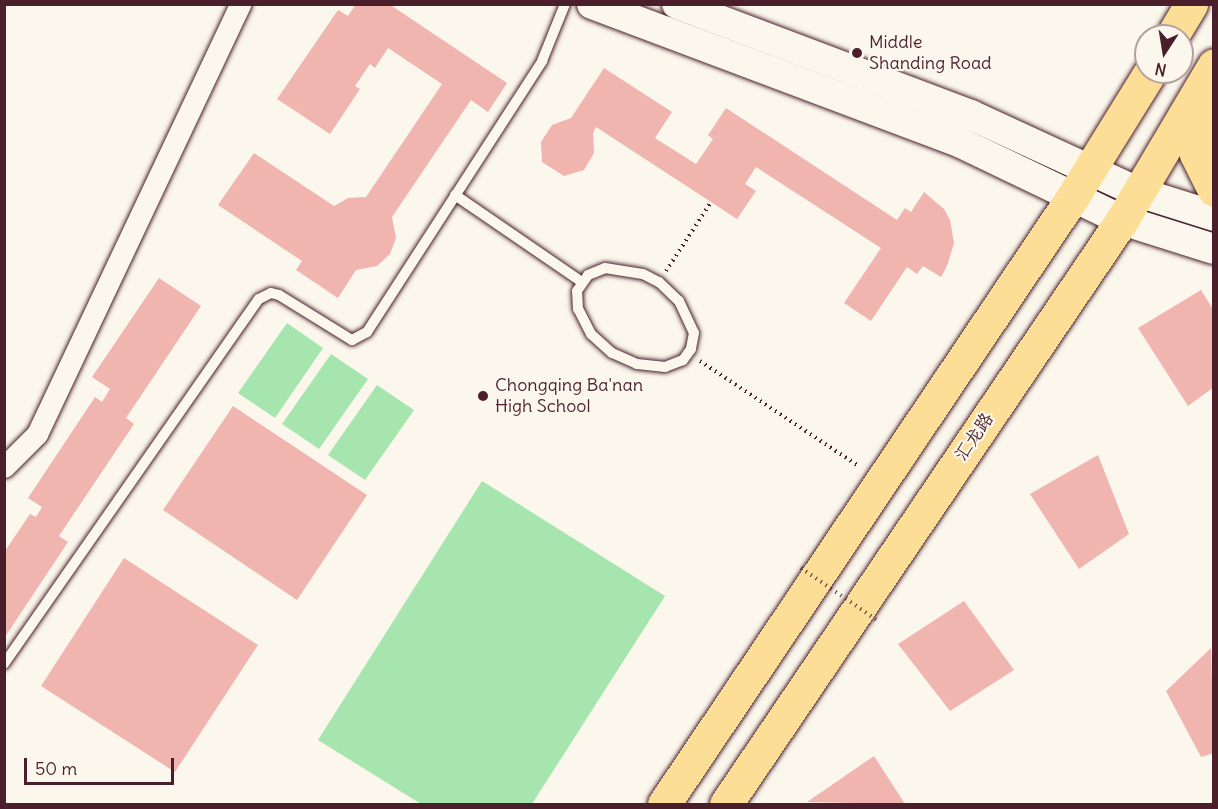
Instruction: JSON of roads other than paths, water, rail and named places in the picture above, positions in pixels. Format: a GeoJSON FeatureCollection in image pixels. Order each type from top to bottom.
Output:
{"type":"FeatureCollection","features":[{"type":"Feature","properties":{"kind":"main road"},"geometry":{"type":"LineString","coordinates":[[592,4],[961,143],[1081,185],[1138,192],[1214,216]]}},
{"type":"Feature","properties":{"kind":"main road"},"geometry":{"type":"LineString","coordinates":[[677,4],[971,115],[1081,185],[1122,220],[1214,249]]}},
{"type":"Feature","properties":{"kind":"main road"},"geometry":{"type":"LineString","coordinates":[[1179,24],[1191,4]]}},
{"type":"Feature","properties":{"kind":"main road"},"geometry":{"type":"LineString","coordinates":[[1208,74],[1195,116],[1196,154],[1214,190]]}},
{"type":"Feature","properties":{"kind":"main road","name":"汇龙路"},"geometry":{"type":"LineString","coordinates":[[726,804],[1122,220],[1208,74]]}},
{"type":"Feature","properties":{"kind":"main road"},"geometry":{"type":"LineString","coordinates":[[664,804],[1081,185],[1143,84]]}},
{"type":"Feature","properties":{"kind":"street"},"geometry":{"type":"LineString","coordinates":[[4,467],[37,434],[240,4]]}},
{"type":"Feature","properties":{"kind":"lane"},"geometry":{"type":"LineString","coordinates":[[4,664],[259,299],[271,293],[279,295],[345,337],[363,336],[542,61],[565,4]]}},
{"type":"Feature","properties":{"kind":"lane"},"geometry":{"type":"LineString","coordinates":[[455,195],[582,282]]}},
{"type":"Feature","properties":{"kind":"lane"},"geometry":{"type":"LineString","coordinates":[[615,267],[659,282],[689,317],[694,333],[688,353],[678,363],[656,368],[612,353],[591,334],[581,318],[576,302],[582,282],[592,272],[615,267]]}},
{"type":"Feature","properties":{"kind":"place","name":"Middle Shanding Road"},"geometry":{"type":"Point","coordinates":[857,53]}},
{"type":"Feature","properties":{"kind":"place","name":"Chongqing Ba'nan High School"},"geometry":{"type":"Point","coordinates":[483,396]}}]}
